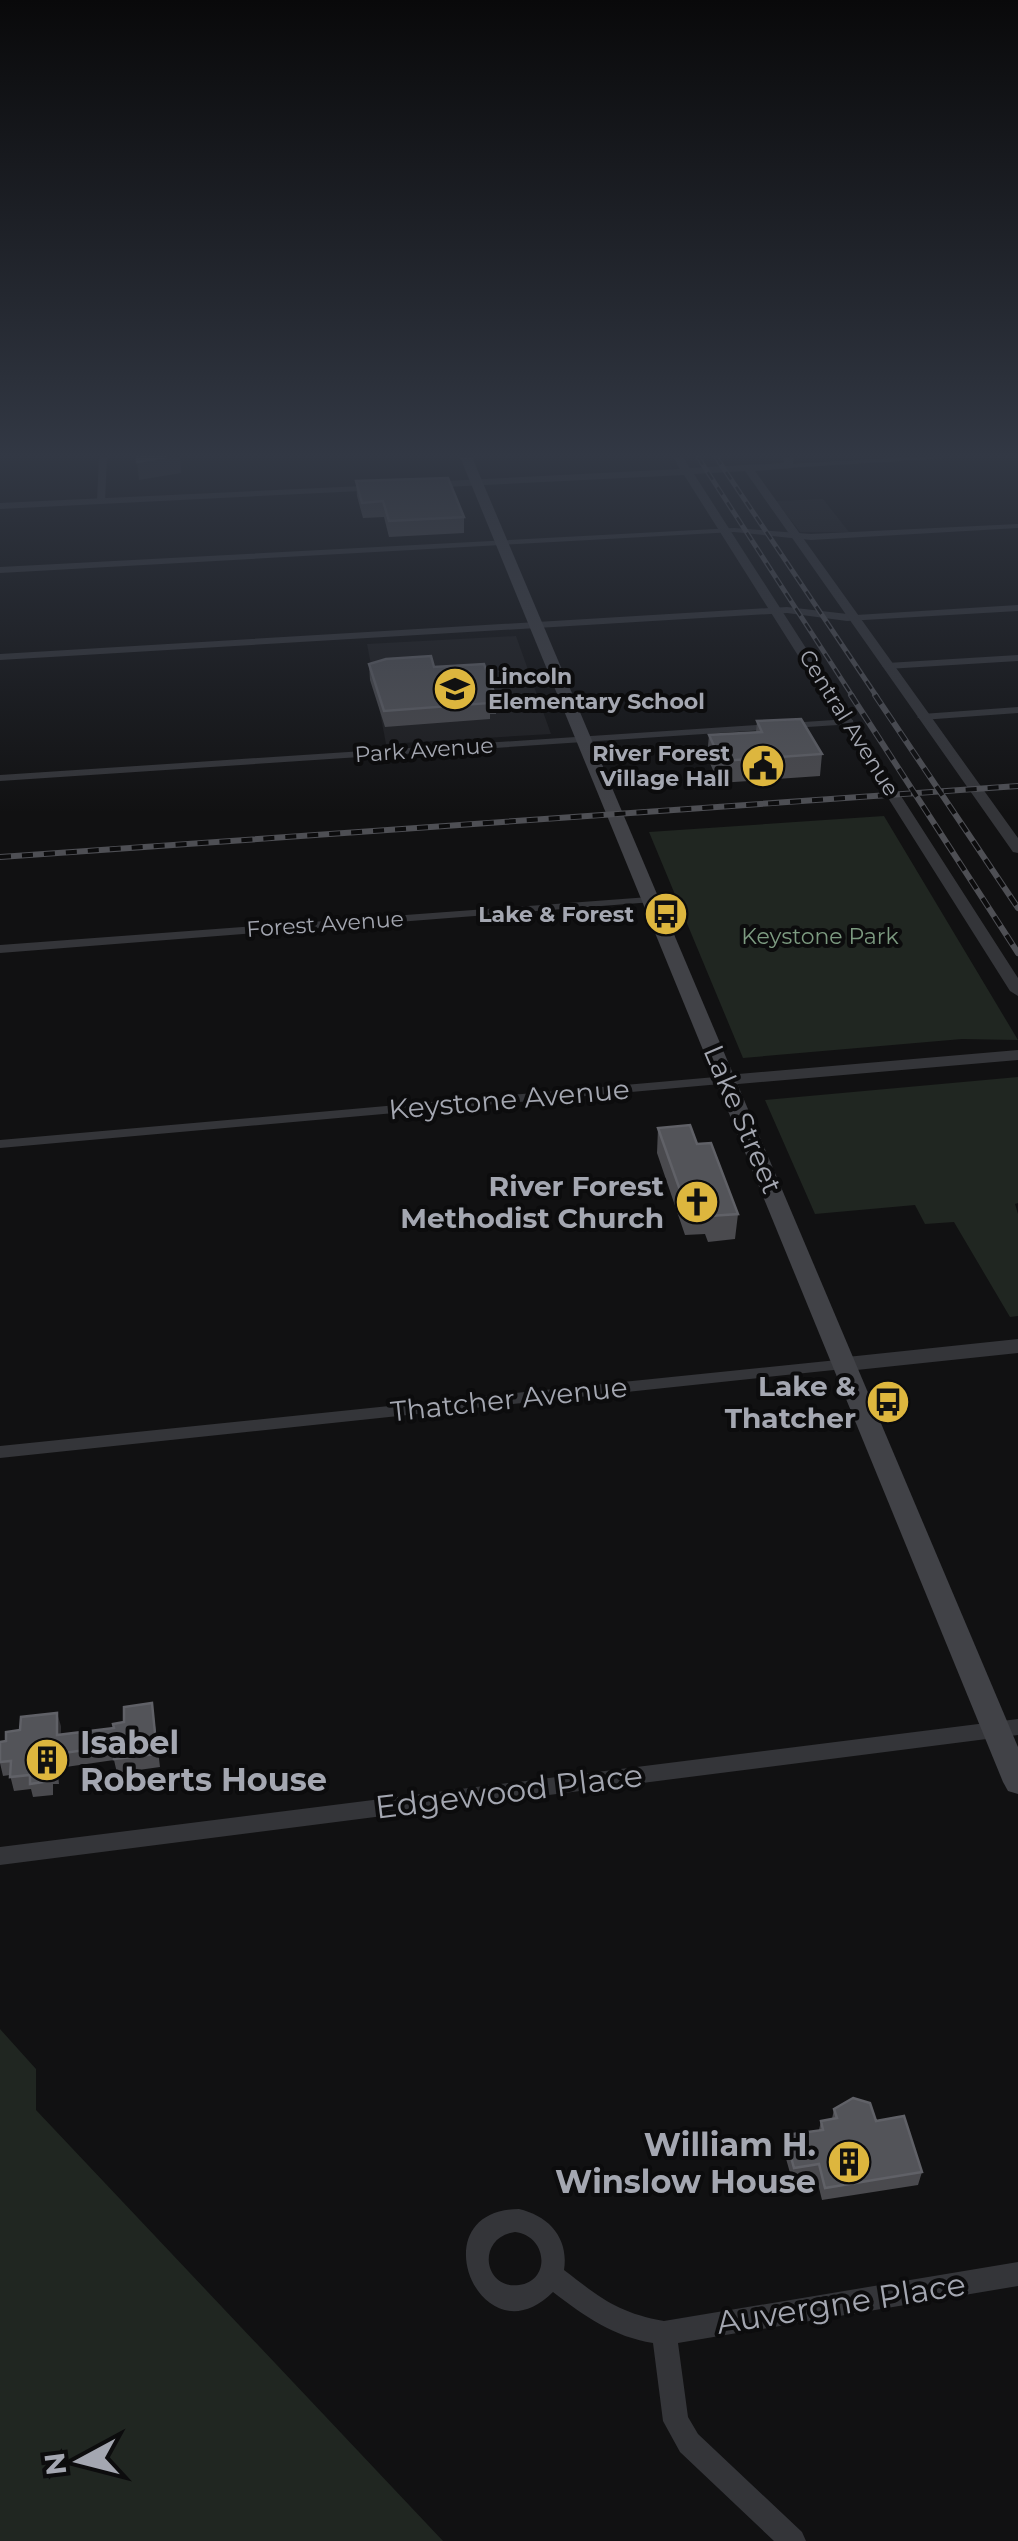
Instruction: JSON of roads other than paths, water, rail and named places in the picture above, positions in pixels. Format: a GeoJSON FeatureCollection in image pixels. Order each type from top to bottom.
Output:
{"type":"FeatureCollection","features":[{"type":"Feature","properties":{"kind":"main road","name":"Lake Street"},"geometry":{"type":"LineString","coordinates":[[516,576],[846,1364],[1007,1728],[1018,1782]]}},
{"type":"Feature","properties":{"kind":"street","name":"Central Avenue"},"geometry":{"type":"LineString","coordinates":[[755,576],[1018,991]]}},
{"type":"Feature","properties":{"kind":"street"},"geometry":{"type":"LineString","coordinates":[[824,576],[1018,849]]}},
{"type":"Feature","properties":{"kind":"street"},"geometry":{"type":"LineString","coordinates":[[0,657],[779,612],[854,618],[1018,608]]}},
{"type":"Feature","properties":{"kind":"street"},"geometry":{"type":"LineString","coordinates":[[888,666],[1018,658]]}},
{"type":"Feature","properties":{"kind":"street"},"geometry":{"type":"LineString","coordinates":[[922,716],[1018,710]]}},
{"type":"Feature","properties":{"kind":"street","name":"Park Avenue"},"geometry":{"type":"LineString","coordinates":[[0,778],[849,722]]}},
{"type":"Feature","properties":{"kind":"street","name":"Forest Avenue"},"geometry":{"type":"LineString","coordinates":[[0,948],[650,900]]}},
{"type":"Feature","properties":{"kind":"street","name":"Keystone Avenue"},"geometry":{"type":"LineString","coordinates":[[0,1144],[1018,1055]]}},
{"type":"Feature","properties":{"kind":"street","name":"Thatcher Avenue"},"geometry":{"type":"LineString","coordinates":[[0,1452],[1018,1346]]}},
{"type":"Feature","properties":{"kind":"street","name":"Edgewood Place"},"geometry":{"type":"LineString","coordinates":[[0,1856],[1007,1728]]}},
{"type":"Feature","properties":{"kind":"street","name":"Auvergne Place"},"geometry":{"type":"LineString","coordinates":[[664,2332],[1018,2274]]}},
{"type":"Feature","properties":{"kind":"street"},"geometry":{"type":"LineString","coordinates":[[550,2275],[609,2320],[630,2328],[664,2332],[676,2422],[688,2443],[793,2541]]}},
{"type":"Feature","properties":{"kind":"railway"},"geometry":{"type":"LineString","coordinates":[[775,576],[853,697]]}},
{"type":"Feature","properties":{"kind":"railway"},"geometry":{"type":"LineString","coordinates":[[796,576],[877,697]]}},
{"type":"Feature","properties":{"kind":"railway"},"geometry":{"type":"LineString","coordinates":[[851,695],[915,793]]}},
{"type":"Feature","properties":{"kind":"railway"},"geometry":{"type":"LineString","coordinates":[[875,695],[940,791]]}},
{"type":"Feature","properties":{"kind":"railway"},"geometry":{"type":"LineString","coordinates":[[940,791],[1018,786]]}},
{"type":"Feature","properties":{"kind":"railway"},"geometry":{"type":"LineString","coordinates":[[915,793],[940,791]]}},
{"type":"Feature","properties":{"kind":"railway"},"geometry":{"type":"LineString","coordinates":[[940,791],[1018,908]]}},
{"type":"Feature","properties":{"kind":"railway"},"geometry":{"type":"LineString","coordinates":[[0,857],[915,793]]}},
{"type":"Feature","properties":{"kind":"railway"},"geometry":{"type":"LineString","coordinates":[[915,793],[1018,953]]}},
{"type":"Feature","properties":{"kind":"place","name":"Lincoln Elementary School"},"geometry":{"type":"Point","coordinates":[455,689]}},
{"type":"Feature","properties":{"kind":"place","name":"River Forest Village Hall"},"geometry":{"type":"Point","coordinates":[763,766]}},
{"type":"Feature","properties":{"kind":"place","name":"Lake & Forest"},"geometry":{"type":"Point","coordinates":[666,914]}},
{"type":"Feature","properties":{"kind":"place","name":"River Forest Methodist Church"},"geometry":{"type":"Point","coordinates":[697,1202]}},
{"type":"Feature","properties":{"kind":"place","name":"Lake & Thatcher"},"geometry":{"type":"Point","coordinates":[888,1402]}},
{"type":"Feature","properties":{"kind":"place","name":"Isabel Roberts House"},"geometry":{"type":"Point","coordinates":[47,1760]}},
{"type":"Feature","properties":{"kind":"place","name":"William H. Winslow House"},"geometry":{"type":"Point","coordinates":[849,2162]}},
{"type":"Feature","properties":{"kind":"park label","name":"Keystone Park"},"geometry":{"type":"Point","coordinates":[820,936]}}]}
